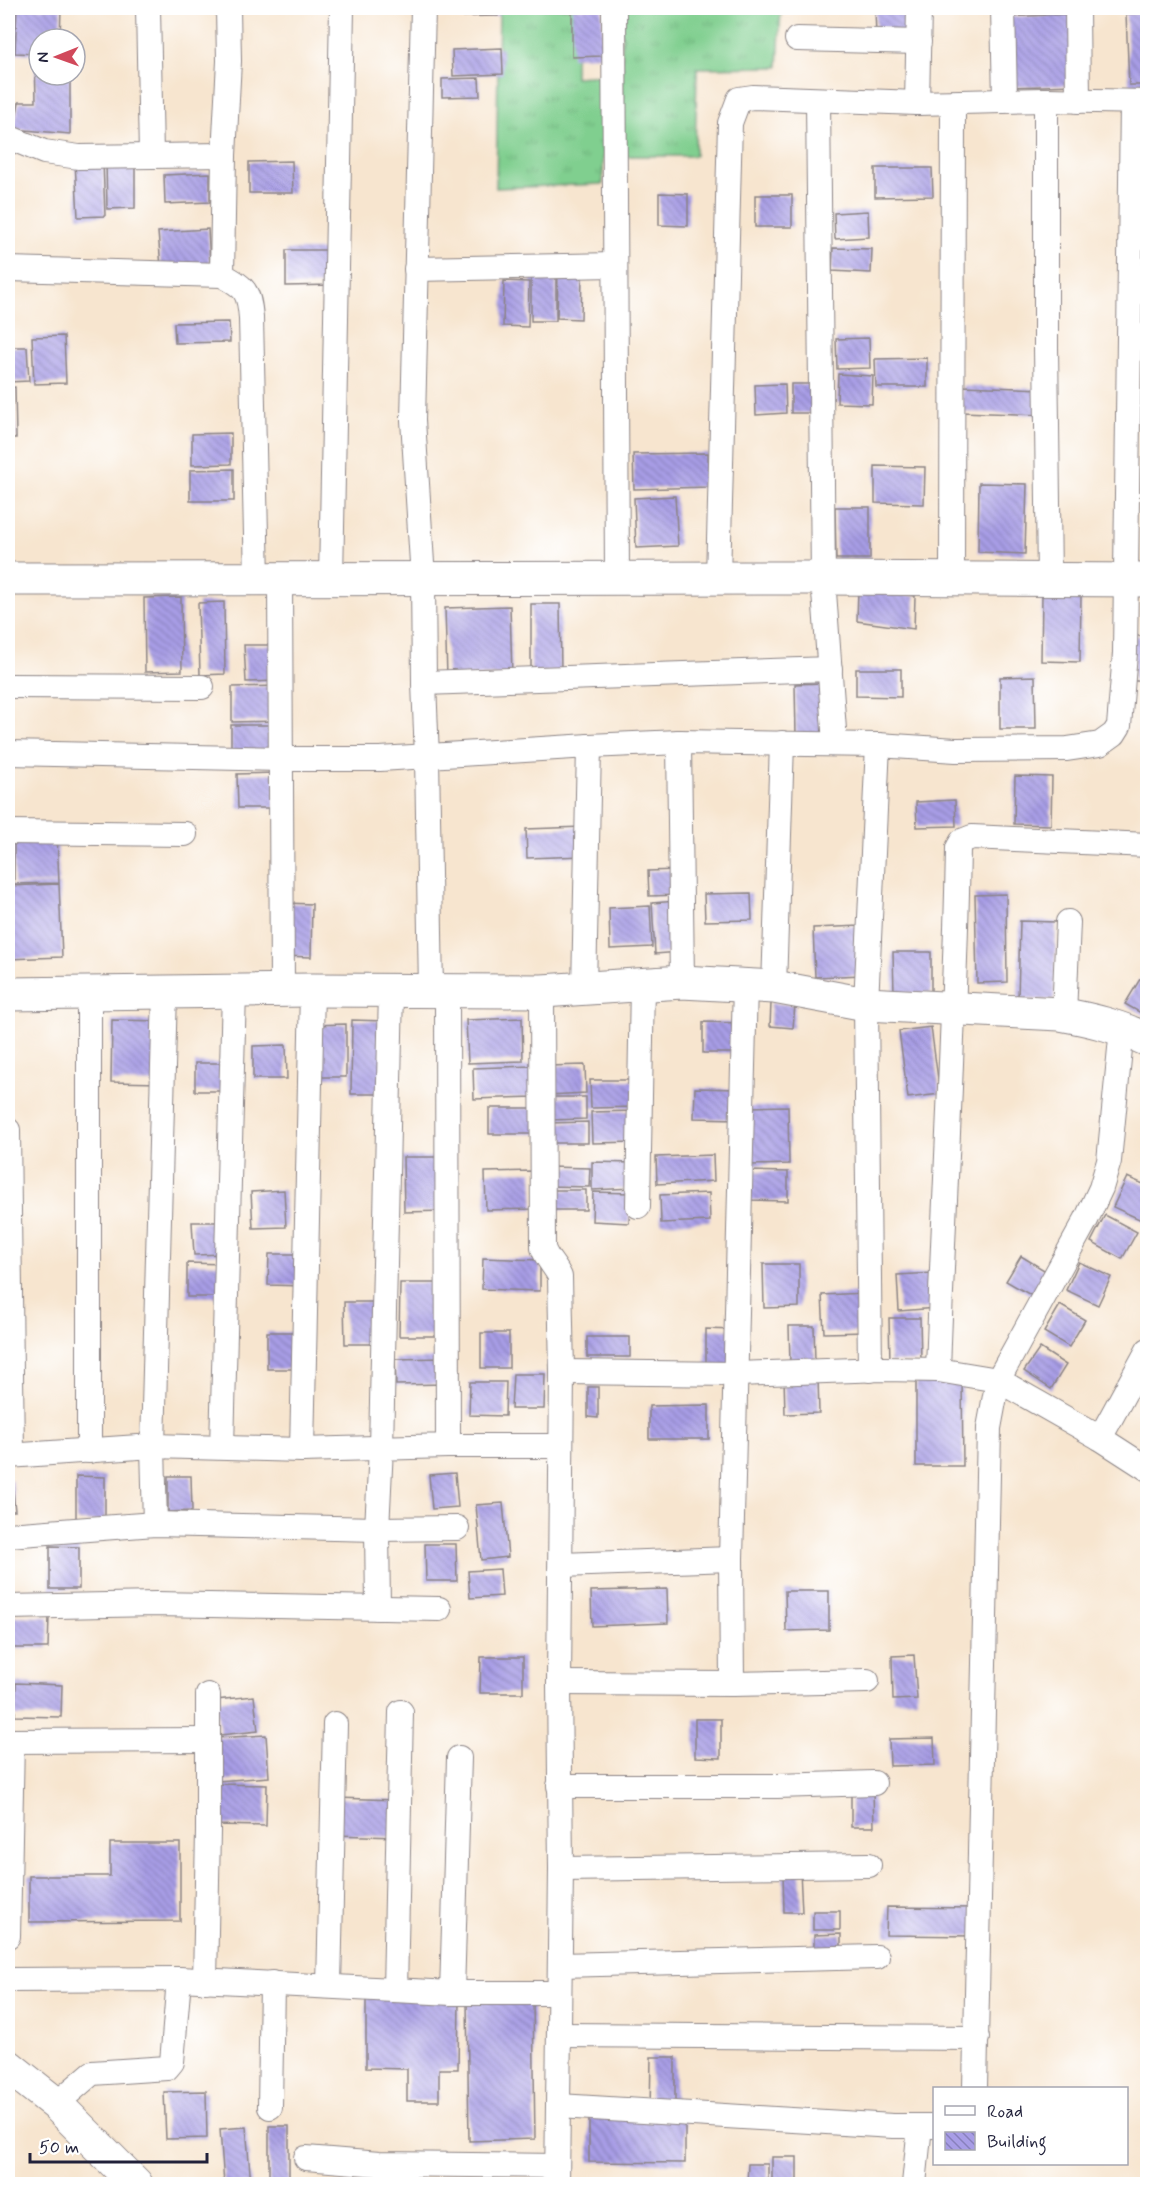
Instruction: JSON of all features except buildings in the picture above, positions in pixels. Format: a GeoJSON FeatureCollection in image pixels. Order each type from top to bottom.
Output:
{"type":"FeatureCollection","features":[{"type":"Feature","properties":{"kind":"street"},"geometry":{"type":"LineString","coordinates":[[148,8],[151,155]]}},
{"type":"Feature","properties":{"kind":"street"},"geometry":{"type":"LineString","coordinates":[[222,275],[224,155],[229,61],[228,8]]}},
{"type":"Feature","properties":{"kind":"street"},"geometry":{"type":"LineString","coordinates":[[331,579],[342,8]]}},
{"type":"Feature","properties":{"kind":"street"},"geometry":{"type":"LineString","coordinates":[[423,8],[413,420],[423,579],[424,684],[439,991],[448,1446]]}},
{"type":"Feature","properties":{"kind":"street"},"geometry":{"type":"LineString","coordinates":[[614,8],[617,579]]}},
{"type":"Feature","properties":{"kind":"street"},"geometry":{"type":"LineString","coordinates":[[917,103],[919,8]]}},
{"type":"Feature","properties":{"kind":"street"},"geometry":{"type":"LineString","coordinates":[[1003,8],[1005,100]]}},
{"type":"Feature","properties":{"kind":"street"},"geometry":{"type":"LineString","coordinates":[[1077,8],[1078,101]]}},
{"type":"Feature","properties":{"kind":"street"},"geometry":{"type":"LineString","coordinates":[[798,39],[919,42]]}},
{"type":"Feature","properties":{"kind":"street"},"geometry":{"type":"LineString","coordinates":[[8,753],[281,759],[427,757],[679,742],[878,745],[956,750],[1067,749],[1100,744],[1108,740],[1119,726],[1125,653],[1136,580],[1140,102],[1005,100],[917,103],[745,97],[739,99],[730,123],[718,578]]}},
{"type":"Feature","properties":{"kind":"street"},"geometry":{"type":"LineString","coordinates":[[818,100],[823,578],[835,744]]}},
{"type":"Feature","properties":{"kind":"street"},"geometry":{"type":"LineString","coordinates":[[1046,100],[1049,579]]}},
{"type":"Feature","properties":{"kind":"street"},"geometry":{"type":"LineString","coordinates":[[952,580],[953,103]]}},
{"type":"Feature","properties":{"kind":"street"},"geometry":{"type":"LineString","coordinates":[[8,137],[44,152],[64,156],[224,155]]}},
{"type":"Feature","properties":{"kind":"street"},"geometry":{"type":"LineString","coordinates":[[417,269],[615,265]]}},
{"type":"Feature","properties":{"kind":"street"},"geometry":{"type":"LineString","coordinates":[[8,269],[222,275],[240,285],[247,294],[250,308],[297,990],[302,1450]]}},
{"type":"Feature","properties":{"kind":"street"},"geometry":{"type":"LineString","coordinates":[[8,579],[1136,580]]}},
{"type":"Feature","properties":{"kind":"street"},"geometry":{"type":"LineString","coordinates":[[424,684],[830,669]]}},
{"type":"Feature","properties":{"kind":"street"},"geometry":{"type":"LineString","coordinates":[[8,686],[202,687]]}},
{"type":"Feature","properties":{"kind":"street"},"geometry":{"type":"LineString","coordinates":[[679,742],[682,982]]}},
{"type":"Feature","properties":{"kind":"street"},"geometry":{"type":"LineString","coordinates":[[732,1684],[731,1559],[737,1374],[760,986],[782,743]]}},
{"type":"Feature","properties":{"kind":"street"},"geometry":{"type":"LineString","coordinates":[[870,1370],[866,1004],[878,745]]}},
{"type":"Feature","properties":{"kind":"street"},"geometry":{"type":"LineString","coordinates":[[584,989],[589,746]]}},
{"type":"Feature","properties":{"kind":"street"},"geometry":{"type":"LineString","coordinates":[[8,832],[185,834]]}},
{"type":"Feature","properties":{"kind":"street"},"geometry":{"type":"LineString","coordinates":[[938,1370],[955,1009],[958,848],[962,841],[972,837],[1148,844]]}},
{"type":"Feature","properties":{"kind":"street"},"geometry":{"type":"LineString","coordinates":[[1064,1015],[1068,922]]}},
{"type":"Feature","properties":{"kind":"street"},"geometry":{"type":"LineString","coordinates":[[8,994],[297,990],[542,992],[682,982],[760,986],[866,1004],[1064,1015],[1087,1018],[1135,1034],[1109,1161],[1101,1188],[1086,1220],[998,1380],[989,1428],[975,2087]]}},
{"type":"Feature","properties":{"kind":"street"},"geometry":{"type":"LineString","coordinates":[[638,1206],[642,985]]}},
{"type":"Feature","properties":{"kind":"street"},"geometry":{"type":"LineString","coordinates":[[378,1608],[377,1529],[381,1448],[391,990]]}},
{"type":"Feature","properties":{"kind":"street"},"geometry":{"type":"LineString","coordinates":[[222,1447],[234,991]]}},
{"type":"Feature","properties":{"kind":"street"},"geometry":{"type":"LineString","coordinates":[[155,1524],[153,1446],[165,992]]}},
{"type":"Feature","properties":{"kind":"street"},"geometry":{"type":"LineString","coordinates":[[306,2158],[557,2175],[561,1869],[559,1683],[562,1372],[560,1277],[557,1270],[547,1260],[543,1248],[542,992]]}},
{"type":"Feature","properties":{"kind":"street"},"geometry":{"type":"LineString","coordinates":[[89,993],[89,1451]]}},
{"type":"Feature","properties":{"kind":"street"},"geometry":{"type":"LineString","coordinates":[[8,1130],[10,1455],[153,1446],[302,1450],[561,1446]]}},
{"type":"Feature","properties":{"kind":"street"},"geometry":{"type":"LineString","coordinates":[[1100,1438],[1148,1350]]}},
{"type":"Feature","properties":{"kind":"street"},"geometry":{"type":"LineString","coordinates":[[562,1372],[737,1374],[938,1370],[998,1380],[1100,1438],[1148,1469]]}},
{"type":"Feature","properties":{"kind":"street"},"geometry":{"type":"LineString","coordinates":[[8,1534],[155,1524],[377,1529],[457,1528]]}},
{"type":"Feature","properties":{"kind":"street"},"geometry":{"type":"LineString","coordinates":[[561,1565],[731,1559]]}},
{"type":"Feature","properties":{"kind":"street"},"geometry":{"type":"LineString","coordinates":[[8,1607],[156,1604],[439,1609]]}},
{"type":"Feature","properties":{"kind":"street"},"geometry":{"type":"LineString","coordinates":[[559,1683],[732,1684],[867,1681]]}},
{"type":"Feature","properties":{"kind":"street"},"geometry":{"type":"LineString","coordinates":[[205,1980],[208,1695]]}},
{"type":"Feature","properties":{"kind":"street"},"geometry":{"type":"LineString","coordinates":[[395,1990],[401,1712]]}},
{"type":"Feature","properties":{"kind":"street"},"geometry":{"type":"LineString","coordinates":[[329,1986],[334,1724]]}},
{"type":"Feature","properties":{"kind":"street"},"geometry":{"type":"LineString","coordinates":[[8,1936],[10,1741],[208,1740]]}},
{"type":"Feature","properties":{"kind":"street"},"geometry":{"type":"LineString","coordinates":[[452,1993],[459,1758]]}},
{"type":"Feature","properties":{"kind":"street"},"geometry":{"type":"LineString","coordinates":[[559,1786],[777,1786],[874,1783]]}},
{"type":"Feature","properties":{"kind":"street"},"geometry":{"type":"LineString","coordinates":[[561,1869],[868,1865]]}},
{"type":"Feature","properties":{"kind":"street"},"geometry":{"type":"LineString","coordinates":[[560,1965],[877,1957]]}},
{"type":"Feature","properties":{"kind":"street"},"geometry":{"type":"LineString","coordinates":[[56,2104],[92,2073],[167,2068],[172,2062],[179,1979]]}},
{"type":"Feature","properties":{"kind":"street"},"geometry":{"type":"LineString","coordinates":[[8,1980],[179,1979],[452,1993],[559,1993]]}},
{"type":"Feature","properties":{"kind":"street"},"geometry":{"type":"LineString","coordinates":[[270,2107],[273,1983]]}},
{"type":"Feature","properties":{"kind":"street"},"geometry":{"type":"LineString","coordinates":[[559,2035],[977,2038]]}},
{"type":"Feature","properties":{"kind":"street"},"geometry":{"type":"LineString","coordinates":[[8,2066],[56,2104],[136,2184]]}},
{"type":"Feature","properties":{"kind":"street"},"geometry":{"type":"LineString","coordinates":[[559,2106],[928,2126],[914,2184]]}},
{"type":"Feature","properties":{"kind":"green space"},"geometry":{"type":"Polygon","coordinates":[[[499,8],[576,8],[575,77],[605,75],[603,184],[496,188],[499,8]]]}},
{"type":"Feature","properties":{"kind":"green space"},"geometry":{"type":"Polygon","coordinates":[[[622,8],[781,8],[778,67],[697,68],[695,156],[622,156],[622,8]]]}}]}
